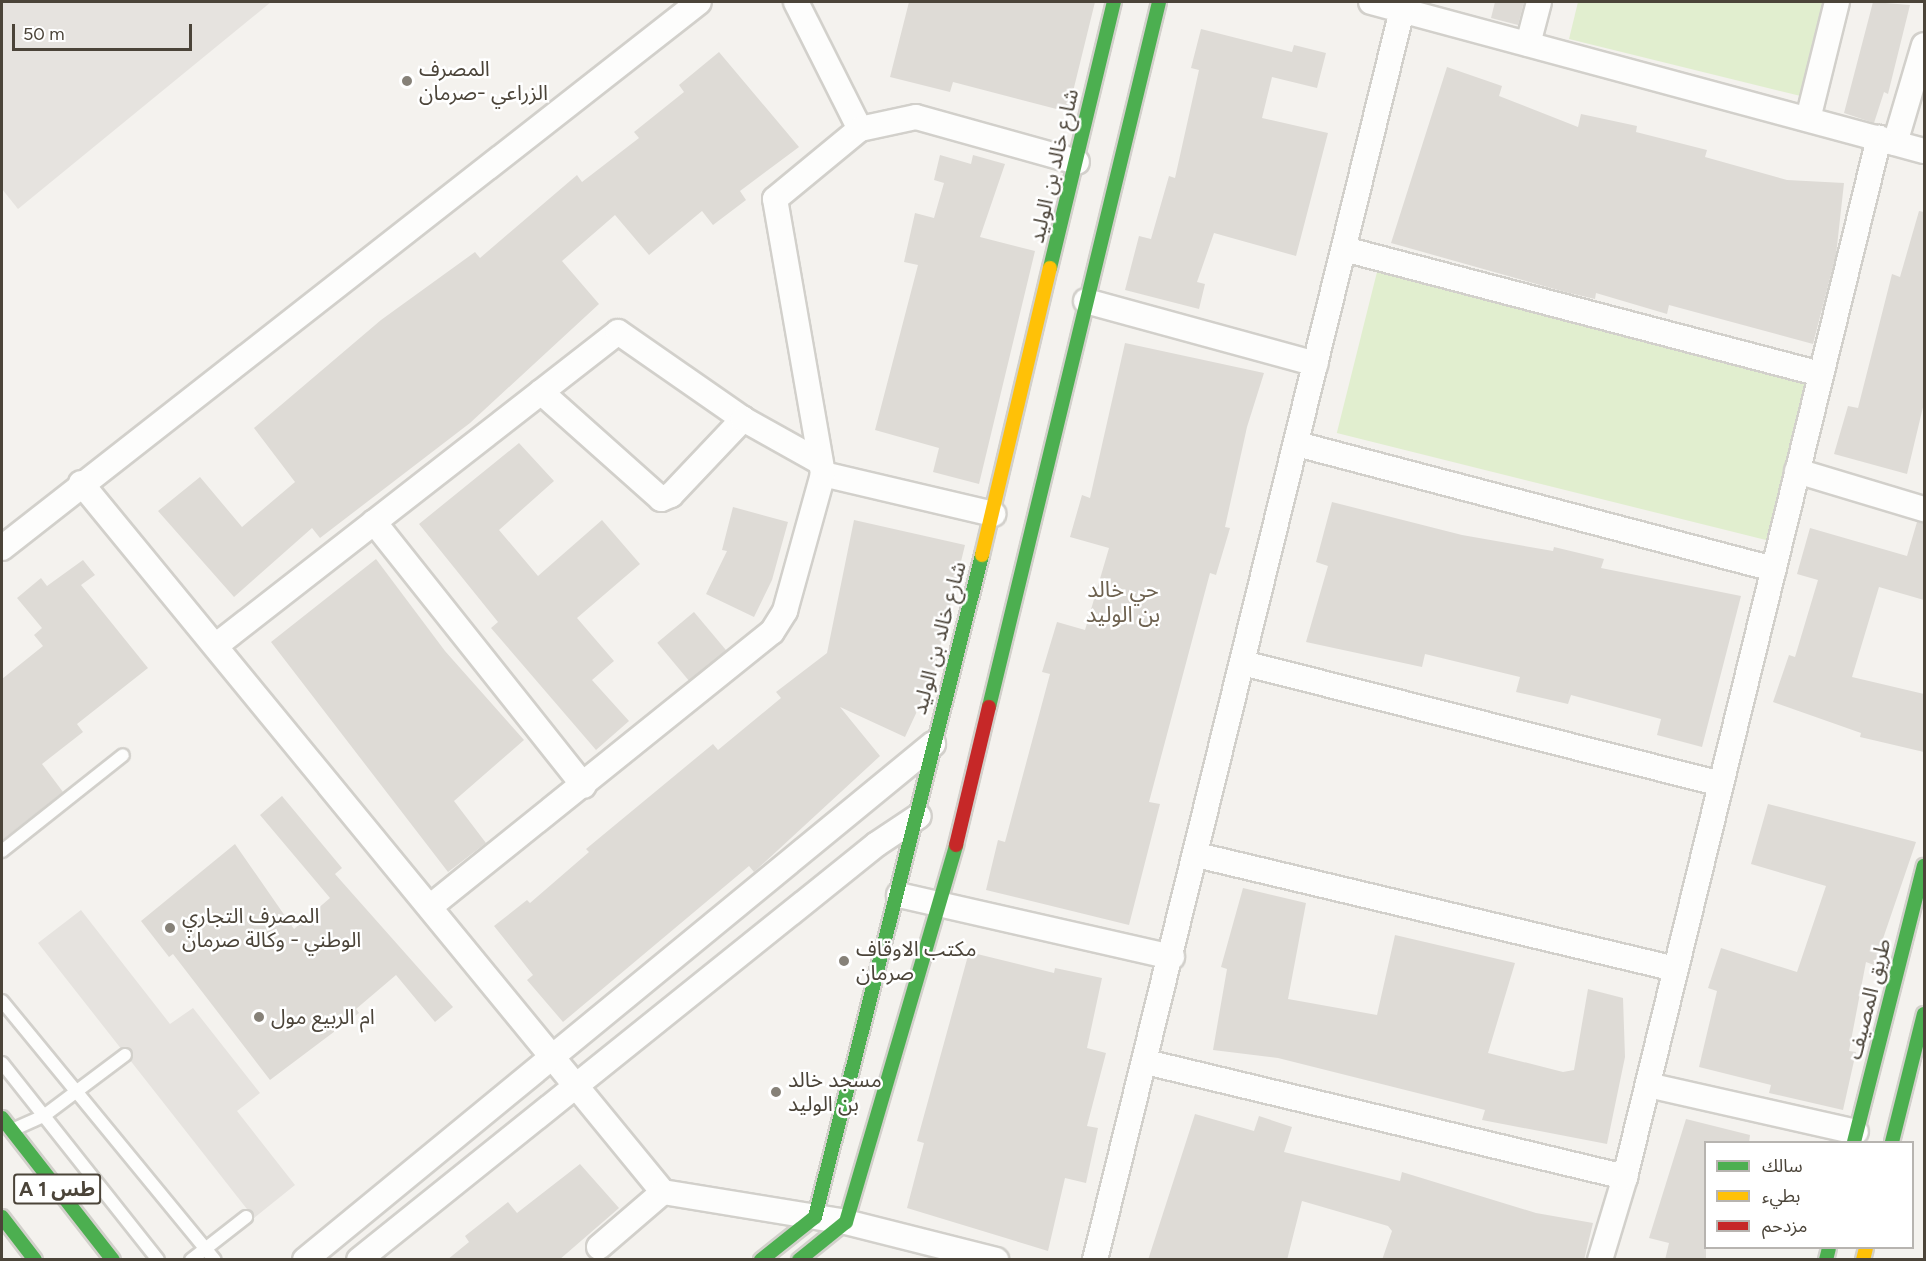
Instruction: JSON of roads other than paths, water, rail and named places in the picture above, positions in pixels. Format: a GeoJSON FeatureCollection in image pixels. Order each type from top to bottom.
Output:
{"type":"FeatureCollection","features":[{"type":"Feature","properties":{"kind":"main road","name":"شارع خالد بن الوليد"},"geometry":{"type":"LineString","coordinates":[[814,1217],[919,816],[933,744],[993,514],[1114,2]]}},
{"type":"Feature","properties":{"kind":"main road"},"geometry":{"type":"LineString","coordinates":[[800,1260],[846,1222],[940,906],[1159,2]]}},
{"type":"Feature","properties":{"kind":"main road","name":"طريق المصيف"},"geometry":{"type":"LineString","coordinates":[[1855,1137],[1924,866]]}},
{"type":"Feature","properties":{"kind":"main road"},"geometry":{"type":"LineString","coordinates":[[1892,1141],[1924,1014]]}},
{"type":"Feature","properties":{"kind":"main road","name":"A 1 طس"},"geometry":{"type":"LineString","coordinates":[[2,1118],[113,1260]]}},
{"type":"Feature","properties":{"kind":"main road","name":"A 1 طس"},"geometry":{"type":"LineString","coordinates":[[2,1217],[35,1260]]}},
{"type":"Feature","properties":{"kind":"main road"},"geometry":{"type":"LineString","coordinates":[[761,1260],[814,1217]]}},
{"type":"Feature","properties":{"kind":"street"},"geometry":{"type":"LineString","coordinates":[[2,548],[81,483],[699,2]]}},
{"type":"Feature","properties":{"kind":"street"},"geometry":{"type":"LineString","coordinates":[[796,2],[860,129]]}},
{"type":"Feature","properties":{"kind":"street"},"geometry":{"type":"LineString","coordinates":[[1376,2],[1924,151]]}},
{"type":"Feature","properties":{"kind":"street"},"geometry":{"type":"LineString","coordinates":[[1528,44],[1539,2]]}},
{"type":"Feature","properties":{"kind":"street"},"geometry":{"type":"LineString","coordinates":[[1808,119],[1837,2]]}},
{"type":"Feature","properties":{"kind":"street"},"geometry":{"type":"LineString","coordinates":[[1095,1260],[1172,957],[1402,10]]}},
{"type":"Feature","properties":{"kind":"street"},"geometry":{"type":"LineString","coordinates":[[1600,1260],[1625,1177],[1821,374],[1887,140],[1924,45]]}},
{"type":"Feature","properties":{"kind":"street"},"geometry":{"type":"LineString","coordinates":[[431,906],[584,786],[778,625],[821,468],[773,203],[860,129],[924,116],[1077,162]]}},
{"type":"Feature","properties":{"kind":"street"},"geometry":{"type":"LineString","coordinates":[[1344,249],[1821,374]]}},
{"type":"Feature","properties":{"kind":"street"},"geometry":{"type":"LineString","coordinates":[[1086,300],[1316,364]]}},
{"type":"Feature","properties":{"kind":"street"},"geometry":{"type":"LineString","coordinates":[[218,644],[618,332],[743,419],[821,468],[993,514]]}},
{"type":"Feature","properties":{"kind":"street"},"geometry":{"type":"LineString","coordinates":[[541,392],[661,499],[671,495],[743,419]]}},
{"type":"Feature","properties":{"kind":"street"},"geometry":{"type":"LineString","coordinates":[[1297,444],[1774,569]]}},
{"type":"Feature","properties":{"kind":"street"},"geometry":{"type":"LineString","coordinates":[[1797,471],[1924,508]]}},
{"type":"Feature","properties":{"kind":"street"},"geometry":{"type":"LineString","coordinates":[[81,483],[218,644],[663,1192],[846,1222],[996,1260]]}},
{"type":"Feature","properties":{"kind":"street"},"geometry":{"type":"LineString","coordinates":[[374,522],[584,786]]}},
{"type":"Feature","properties":{"kind":"street"},"geometry":{"type":"LineString","coordinates":[[1243,663],[1721,784]]}},
{"type":"Feature","properties":{"kind":"street"},"geometry":{"type":"LineString","coordinates":[[305,1260],[555,1059],[933,744]]}},
{"type":"Feature","properties":{"kind":"street"},"geometry":{"type":"LineString","coordinates":[[852,813],[877,844]]}},
{"type":"Feature","properties":{"kind":"street"},"geometry":{"type":"LineString","coordinates":[[359,1260],[877,844],[919,816]]}},
{"type":"Feature","properties":{"kind":"street"},"geometry":{"type":"LineString","coordinates":[[1197,855],[1676,969]]}},
{"type":"Feature","properties":{"kind":"street"},"geometry":{"type":"LineString","coordinates":[[899,895],[1172,957]]}},
{"type":"Feature","properties":{"kind":"street"},"geometry":{"type":"LineString","coordinates":[[1146,1062],[1625,1177]]}},
{"type":"Feature","properties":{"kind":"street"},"geometry":{"type":"LineString","coordinates":[[1647,1085],[1855,1137]]}},
{"type":"Feature","properties":{"kind":"street"},"geometry":{"type":"LineString","coordinates":[[599,1247],[663,1192]]}},
{"type":"Feature","properties":{"kind":"lane"},"geometry":{"type":"LineString","coordinates":[[2,851],[123,755]]}},
{"type":"Feature","properties":{"kind":"lane"},"geometry":{"type":"LineString","coordinates":[[2,1001],[78,1090],[215,1260]]}},
{"type":"Feature","properties":{"kind":"lane"},"geometry":{"type":"LineString","coordinates":[[11,1130],[45,1115],[125,1055]]}},
{"type":"Feature","properties":{"kind":"lane"},"geometry":{"type":"LineString","coordinates":[[2,1064],[45,1115],[158,1260]]}},
{"type":"Feature","properties":{"kind":"lane"},"geometry":{"type":"LineString","coordinates":[[190,1260],[246,1217]]}},
{"type":"Feature","properties":{"kind":"place","name":"المصرف الزراعي -صرمان"},"geometry":{"type":"Point","coordinates":[407,81]}},
{"type":"Feature","properties":{"kind":"place","name":"المصرف التجاري الوطني - وكالة صرمان"},"geometry":{"type":"Point","coordinates":[170,928]}},
{"type":"Feature","properties":{"kind":"place","name":"مكتب الاوقاف صرمان"},"geometry":{"type":"Point","coordinates":[844,961]}},
{"type":"Feature","properties":{"kind":"place","name":"ام الربيع مول"},"geometry":{"type":"Point","coordinates":[259,1017]}},
{"type":"Feature","properties":{"kind":"place","name":"مسجد خالد بن الوليد"},"geometry":{"type":"Point","coordinates":[776,1092]}},
{"type":"Feature","properties":{"kind":"district","name":"حي خالد بن الوليد"},"geometry":{"type":"Point","coordinates":[1123,602]}}]}
